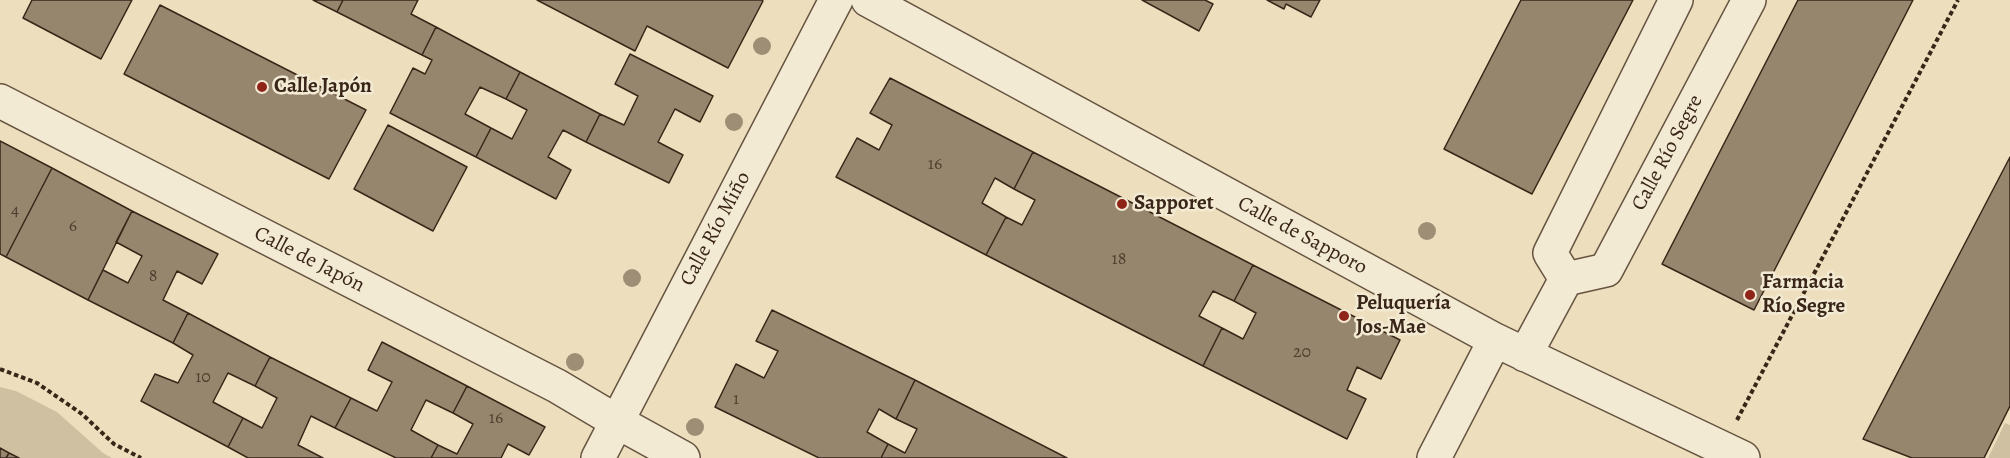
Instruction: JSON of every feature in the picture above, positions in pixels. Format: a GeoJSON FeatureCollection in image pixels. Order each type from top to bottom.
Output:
{"type":"FeatureCollection","features":[{"type":"Feature","properties":{"kind":"street","name":"Calle Río Miño"},"geometry":{"type":"LineString","coordinates":[[598,458],[836,0]]}},
{"type":"Feature","properties":{"kind":"street","name":"Calle de Sapporo"},"geometry":{"type":"LineString","coordinates":[[868,0],[1495,340],[1732,453]]}},
{"type":"Feature","properties":{"kind":"street"},"geometry":{"type":"LineString","coordinates":[[1525,355],[1566,279],[1550,253],[1676,0]]}},
{"type":"Feature","properties":{"kind":"street","name":"Calle Río Segre"},"geometry":{"type":"LineString","coordinates":[[1566,279],[1606,270],[1749,0]]}},
{"type":"Feature","properties":{"kind":"street","name":"Calle de Japón"},"geometry":{"type":"LineString","coordinates":[[0,101],[557,386],[683,458]]}},
{"type":"Feature","properties":{"kind":"street"},"geometry":{"type":"LineString","coordinates":[[1434,458],[1495,340]]}},
{"type":"Feature","properties":{"kind":"path"},"geometry":{"type":"LineString","coordinates":[[1732,453],[1958,0]]}},
{"type":"Feature","properties":{"kind":"path"},"geometry":{"type":"LineString","coordinates":[[0,369],[37,383],[82,414],[114,444],[141,458]]}},
{"type":"Feature","properties":{"kind":"shaded area"},"geometry":{"type":"Polygon","coordinates":[[[0,387],[16,391],[57,412],[103,453],[112,458],[19,458],[0,448],[0,387]]]}},
{"type":"Feature","properties":{"kind":"shaded area"},"geometry":{"type":"Polygon","coordinates":[[[2005,423],[2010,425],[2010,458],[1988,458],[2005,423]]]}},
{"type":"Feature","properties":{"kind":"building"},"geometry":{"type":"Polygon","coordinates":[[[32,0],[132,0],[101,59],[23,18],[32,0]]]}},
{"type":"Feature","properties":{"kind":"building"},"geometry":{"type":"Polygon","coordinates":[[[313,0],[343,0],[337,12],[313,0]]]}},
{"type":"Feature","properties":{"kind":"building"},"geometry":{"type":"Polygon","coordinates":[[[343,0],[418,0],[411,14],[436,27],[422,55],[337,12],[343,0]]]}},
{"type":"Feature","properties":{"kind":"building"},"geometry":{"type":"Polygon","coordinates":[[[537,0],[763,1],[728,68],[647,26],[635,51],[537,0]]]}},
{"type":"Feature","properties":{"kind":"building"},"geometry":{"type":"Polygon","coordinates":[[[1142,0],[1205,0],[1213,4],[1199,31],[1142,0]]]}},
{"type":"Feature","properties":{"kind":"building"},"geometry":{"type":"Polygon","coordinates":[[[1267,0],[1320,0],[1311,17],[1286,4],[1284,9],[1267,0]]]}},
{"type":"Feature","properties":{"kind":"building"},"geometry":{"type":"Polygon","coordinates":[[[1521,0],[1633,0],[1532,194],[1444,149],[1521,0]]]}},
{"type":"Feature","properties":{"kind":"building"},"geometry":{"type":"Polygon","coordinates":[[[1798,0],[1913,0],[1754,310],[1662,264],[1798,0]]]}},
{"type":"Feature","properties":{"kind":"building"},"geometry":{"type":"Polygon","coordinates":[[[160,5],[366,110],[329,179],[124,74],[160,5]]]}},
{"type":"Feature","properties":{"kind":"building"},"geometry":{"type":"Polygon","coordinates":[[[436,27],[520,72],[506,99],[480,87],[465,114],[491,128],[476,157],[390,113],[413,68],[425,74],[432,60],[422,55],[436,27]]]}},
{"type":"Feature","properties":{"kind":"building"},"geometry":{"type":"Polygon","coordinates":[[[630,54],[713,96],[700,122],[675,109],[658,142],[683,155],[669,183],[586,142],[600,114],[624,125],[638,96],[615,84],[630,54]]]}},
{"type":"Feature","properties":{"kind":"building"},"geometry":{"type":"Polygon","coordinates":[[[520,72],[600,114],[586,142],[563,130],[548,157],[571,170],[556,199],[476,157],[491,128],[512,139],[527,110],[506,99],[520,72]]]}},
{"type":"Feature","properties":{"kind":"building"},"geometry":{"type":"Polygon","coordinates":[[[890,78],[1033,152],[1014,189],[995,178],[982,203],[1006,217],[986,255],[836,177],[857,138],[879,150],[892,125],[870,113],[890,78]]]}},
{"type":"Feature","properties":{"kind":"building"},"geometry":{"type":"Polygon","coordinates":[[[388,125],[467,167],[433,231],[354,189],[388,125]]]}},
{"type":"Feature","properties":{"kind":"building"},"geometry":{"type":"Polygon","coordinates":[[[0,141],[52,168],[6,257],[0,254],[0,141]]]}},
{"type":"Feature","properties":{"kind":"building"},"geometry":{"type":"Polygon","coordinates":[[[1033,152],[1253,265],[1234,301],[1213,291],[1199,316],[1222,328],[1203,366],[986,255],[1006,217],[1022,225],[1035,200],[1014,189],[1033,152]]]}},
{"type":"Feature","properties":{"kind":"building"},"geometry":{"type":"Polygon","coordinates":[[[2010,157],[2010,406],[1984,458],[1912,458],[1863,439],[2010,157]]]}},
{"type":"Feature","properties":{"kind":"building"},"geometry":{"type":"Polygon","coordinates":[[[52,168],[132,211],[88,300],[6,257],[52,168]]]}},
{"type":"Feature","properties":{"kind":"building"},"geometry":{"type":"Polygon","coordinates":[[[132,211],[218,254],[202,284],[177,271],[163,300],[188,313],[173,343],[88,300],[103,270],[128,283],[142,256],[116,242],[132,211]]]}},
{"type":"Feature","properties":{"kind":"building"},"geometry":{"type":"Polygon","coordinates":[[[1253,265],[1400,340],[1381,379],[1357,367],[1347,390],[1366,399],[1347,439],[1203,366],[1222,328],[1243,339],[1256,313],[1234,301],[1253,265]]]}},
{"type":"Feature","properties":{"kind":"building"},"geometry":{"type":"Polygon","coordinates":[[[772,310],[915,380],[896,419],[879,409],[867,432],[888,444],[881,458],[819,458],[715,407],[736,364],[764,378],[778,351],[756,341],[772,310]]]}},
{"type":"Feature","properties":{"kind":"building"},"geometry":{"type":"Polygon","coordinates":[[[188,313],[270,357],[255,386],[228,373],[213,402],[243,418],[228,447],[141,401],[155,374],[178,383],[193,355],[173,343],[188,313]]]}},
{"type":"Feature","properties":{"kind":"building"},"geometry":{"type":"Polygon","coordinates":[[[382,342],[467,386],[453,413],[426,400],[411,430],[438,445],[431,458],[396,458],[335,428],[351,398],[377,411],[392,382],[368,370],[382,342]]]}},
{"type":"Feature","properties":{"kind":"building"},"geometry":{"type":"Polygon","coordinates":[[[270,357],[351,398],[335,428],[311,416],[298,445],[323,458],[248,458],[228,447],[243,418],[262,428],[277,398],[255,386],[270,357]]]}},
{"type":"Feature","properties":{"kind":"building"},"geometry":{"type":"Polygon","coordinates":[[[915,380],[1067,458],[881,458],[888,444],[905,453],[917,429],[896,419],[915,380]]]}},
{"type":"Feature","properties":{"kind":"building"},"geometry":{"type":"Polygon","coordinates":[[[467,386],[545,427],[529,455],[508,444],[501,458],[431,458],[438,445],[457,454],[473,424],[453,413],[467,386]]]}},
{"type":"Feature","properties":{"kind":"building"},"geometry":{"type":"Polygon","coordinates":[[[0,448],[9,453],[6,458],[0,458],[0,448]]]}},
{"type":"Feature","properties":{"kind":"building"},"geometry":{"type":"Polygon","coordinates":[[[9,453],[19,458],[6,458],[9,453]]]}},
{"type":"Feature","properties":{"kind":"place","name":"Calle Japón"},"geometry":{"type":"Point","coordinates":[262,87]}},
{"type":"Feature","properties":{"kind":"place","name":"Sapporet"},"geometry":{"type":"Point","coordinates":[1122,204]}},
{"type":"Feature","properties":{"kind":"place","name":"Farmacia Río Segre"},"geometry":{"type":"Point","coordinates":[1750,295]}},
{"type":"Feature","properties":{"kind":"place","name":"Peluquería Jos-Mae"},"geometry":{"type":"Point","coordinates":[1344,316]}}]}
